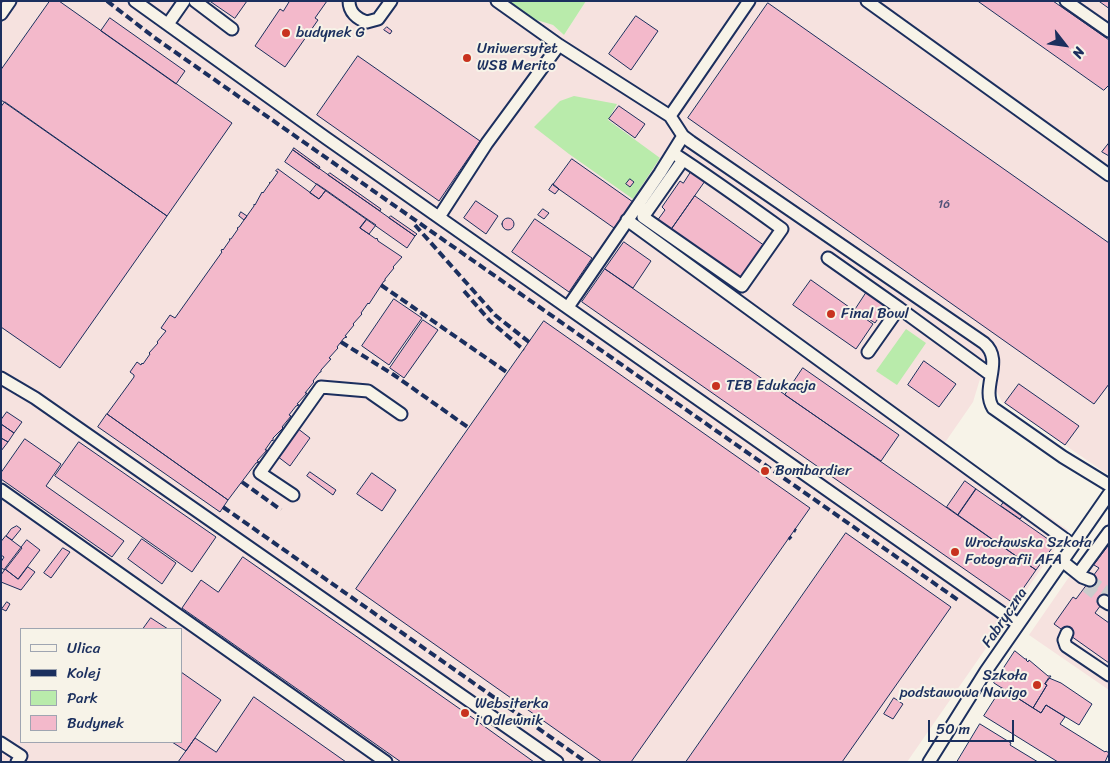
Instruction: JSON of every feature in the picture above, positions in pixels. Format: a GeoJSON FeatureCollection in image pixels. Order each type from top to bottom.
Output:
{"type":"FeatureCollection","features":[{"type":"Feature","properties":{"kind":"street"},"geometry":{"type":"LineString","coordinates":[[1,14],[10,1]]}},
{"type":"Feature","properties":{"kind":"street"},"geometry":{"type":"LineString","coordinates":[[135,1],[438,217],[1018,624]]}},
{"type":"Feature","properties":{"kind":"street"},"geometry":{"type":"LineString","coordinates":[[168,24],[184,1]]}},
{"type":"Feature","properties":{"kind":"street"},"geometry":{"type":"LineString","coordinates":[[196,1],[232,28]]}},
{"type":"Feature","properties":{"kind":"street"},"geometry":{"type":"LineString","coordinates":[[349,1],[349,8],[353,14],[367,22],[378,19],[391,1]]}},
{"type":"Feature","properties":{"kind":"street"},"geometry":{"type":"LineString","coordinates":[[497,1],[559,45],[670,116],[683,136],[984,343],[993,353],[988,394],[993,408],[1063,457],[1109,485]]}},
{"type":"Feature","properties":{"kind":"street"},"geometry":{"type":"LineString","coordinates":[[867,1],[1109,175]]}},
{"type":"Feature","properties":{"kind":"street"},"geometry":{"type":"LineString","coordinates":[[1066,1],[1109,31]]}},
{"type":"Feature","properties":{"kind":"street"},"geometry":{"type":"LineString","coordinates":[[670,116],[744,3]]}},
{"type":"Feature","properties":{"kind":"street"},"geometry":{"type":"LineString","coordinates":[[438,217],[487,143],[559,45]]}},
{"type":"Feature","properties":{"kind":"street"},"geometry":{"type":"LineString","coordinates":[[568,307],[683,136]]}},
{"type":"Feature","properties":{"kind":"street"},"geometry":{"type":"LineString","coordinates":[[673,153],[782,229],[742,286],[643,217],[683,160]]}},
{"type":"Feature","properties":{"kind":"street"},"geometry":{"type":"LineString","coordinates":[[627,220],[1073,545]]}},
{"type":"Feature","properties":{"kind":"street"},"geometry":{"type":"LineString","coordinates":[[828,258],[991,375]]}},
{"type":"Feature","properties":{"kind":"street"},"geometry":{"type":"LineString","coordinates":[[868,352],[899,308]]}},
{"type":"Feature","properties":{"kind":"street"},"geometry":{"type":"LineString","coordinates":[[1,378],[35,398],[557,762]]}},
{"type":"Feature","properties":{"kind":"street"},"geometry":{"type":"LineString","coordinates":[[293,495],[260,472],[321,386],[368,391],[401,414]]}},
{"type":"Feature","properties":{"kind":"street"},"geometry":{"type":"LineString","coordinates":[[1,490],[386,762]]}},
{"type":"Feature","properties":{"kind":"street","name":"Fabryczna"},"geometry":{"type":"LineString","coordinates":[[929,762],[1018,624],[1109,494]]}},
{"type":"Feature","properties":{"kind":"street"},"geometry":{"type":"LineString","coordinates":[[1062,561],[1084,579],[1109,532]]}},
{"type":"Feature","properties":{"kind":"street"},"geometry":{"type":"LineString","coordinates":[[1068,634],[1064,640],[1066,646],[1109,675]]}},
{"type":"Feature","properties":{"kind":"street"},"geometry":{"type":"LineString","coordinates":[[1,743],[21,756],[17,762]]}},
{"type":"Feature","properties":{"kind":"shaded area"},"geometry":{"type":"Polygon","coordinates":[[[1,1],[507,1],[530,18],[553,25],[564,35],[586,1],[1054,1],[1109,40],[1109,472],[1107,474],[1002,402],[996,390],[980,379],[973,402],[944,444],[1068,530],[907,762],[1,762],[1,1]]]}},
{"type":"Feature","properties":{"kind":"shaded area"},"geometry":{"type":"Polygon","coordinates":[[[1076,1],[1109,1],[1109,23],[1076,1]]]}},
{"type":"Feature","properties":{"kind":"shaded area"},"geometry":{"type":"Polygon","coordinates":[[[1109,521],[1109,690],[1029,635],[1069,577],[1074,576],[1082,560],[1109,521]]]}},
{"type":"Feature","properties":{"kind":"green space"},"geometry":{"type":"Polygon","coordinates":[[[507,1],[586,1],[564,35],[553,25],[530,18],[507,1]]]}},
{"type":"Feature","properties":{"kind":"green space"},"geometry":{"type":"Polygon","coordinates":[[[574,96],[617,104],[608,120],[660,158],[633,199],[534,127],[560,101],[574,96]]]}},
{"type":"Feature","properties":{"kind":"green space"},"geometry":{"type":"Polygon","coordinates":[[[906,329],[926,343],[897,385],[876,371],[906,329]]]}},
{"type":"Feature","properties":{"kind":"building"},"geometry":{"type":"Polygon","coordinates":[[[50,1],[59,1],[232,123],[167,216],[1,100],[1,70],[50,1]]]}},
{"type":"Feature","properties":{"kind":"building"},"geometry":{"type":"Polygon","coordinates":[[[210,1],[247,1],[235,18],[210,1]]]}},
{"type":"Feature","properties":{"kind":"building","name":"budynek G"},"geometry":{"type":"Polygon","coordinates":[[[290,1],[327,1],[315,18],[318,20],[285,67],[255,46],[280,9],[283,11],[290,1]]]}},
{"type":"Feature","properties":{"kind":"building"},"geometry":{"type":"Polygon","coordinates":[[[978,1],[1053,1],[1109,40],[1109,85],[1104,90],[978,1]]]}},
{"type":"Feature","properties":{"kind":"building"},"geometry":{"type":"Polygon","coordinates":[[[1099,1],[1109,1],[1109,8],[1099,1]]]}},
{"type":"Feature","properties":{"kind":"building"},"geometry":{"type":"Polygon","coordinates":[[[768,3],[1109,243],[1109,384],[1094,404],[688,118],[768,3]]]}},
{"type":"Feature","properties":{"kind":"building"},"geometry":{"type":"Polygon","coordinates":[[[636,16],[658,31],[631,70],[609,54],[636,16]]]}},
{"type":"Feature","properties":{"kind":"building"},"geometry":{"type":"Polygon","coordinates":[[[110,18],[185,71],[176,84],[101,31],[110,18]]]}},
{"type":"Feature","properties":{"kind":"building"},"geometry":{"type":"Polygon","coordinates":[[[387,27],[392,31],[390,34],[384,30],[387,27]]]}},
{"type":"Feature","properties":{"kind":"building"},"geometry":{"type":"Polygon","coordinates":[[[358,56],[480,141],[439,201],[317,115],[358,56]]]}},
{"type":"Feature","properties":{"kind":"building"},"geometry":{"type":"Polygon","coordinates":[[[5,102],[167,216],[60,368],[1,327],[1,107],[5,102]]]}},
{"type":"Feature","properties":{"kind":"building"},"geometry":{"type":"Polygon","coordinates":[[[619,106],[645,124],[635,138],[609,119],[619,106]]]}},
{"type":"Feature","properties":{"kind":"building"},"geometry":{"type":"Polygon","coordinates":[[[1109,143],[1109,156],[1102,152],[1109,143]]]}},
{"type":"Feature","properties":{"kind":"building"},"geometry":{"type":"Polygon","coordinates":[[[294,148],[320,167],[319,169],[293,150],[294,148]]]}},
{"type":"Feature","properties":{"kind":"building"},"geometry":{"type":"Polygon","coordinates":[[[293,150],[415,236],[407,248],[285,162],[293,150]]]}},
{"type":"Feature","properties":{"kind":"building"},"geometry":{"type":"Polygon","coordinates":[[[572,159],[633,202],[614,228],[553,185],[572,159]]]}},
{"type":"Feature","properties":{"kind":"building"},"geometry":{"type":"Polygon","coordinates":[[[278,169],[319,199],[326,190],[367,219],[360,228],[402,257],[353,324],[345,336],[347,337],[344,338],[329,358],[331,359],[313,381],[305,393],[307,393],[297,404],[299,405],[289,415],[291,416],[283,428],[273,438],[273,441],[265,450],[267,450],[257,461],[259,462],[256,463],[228,500],[107,414],[134,377],[130,372],[137,362],[141,365],[143,364],[166,331],[161,328],[170,315],[175,318],[222,252],[229,239],[231,239],[255,205],[262,192],[278,172],[276,171],[278,169]]]}},
{"type":"Feature","properties":{"kind":"building"},"geometry":{"type":"Polygon","coordinates":[[[691,172],[705,181],[670,231],[657,221],[665,210],[662,207],[680,181],[683,183],[691,172]]]}},
{"type":"Feature","properties":{"kind":"building"},"geometry":{"type":"Polygon","coordinates":[[[330,173],[381,209],[380,211],[328,175],[330,173]]]}},
{"type":"Feature","properties":{"kind":"building"},"geometry":{"type":"Polygon","coordinates":[[[630,179],[634,182],[630,187],[626,184],[630,179]]]}},
{"type":"Feature","properties":{"kind":"building"},"geometry":{"type":"Polygon","coordinates":[[[317,184],[326,190],[319,199],[310,193],[317,184]]]}},
{"type":"Feature","properties":{"kind":"building"},"geometry":{"type":"Polygon","coordinates":[[[553,184],[559,189],[555,194],[549,190],[553,184]]]}},
{"type":"Feature","properties":{"kind":"building"},"geometry":{"type":"Polygon","coordinates":[[[695,196],[765,246],[741,280],[671,230],[695,196]]]}},
{"type":"Feature","properties":{"kind":"building"},"geometry":{"type":"Polygon","coordinates":[[[476,201],[498,216],[486,234],[464,218],[476,201]]]}},
{"type":"Feature","properties":{"kind":"building"},"geometry":{"type":"Polygon","coordinates":[[[543,209],[549,213],[544,219],[538,215],[543,209]]]}},
{"type":"Feature","properties":{"kind":"building"},"geometry":{"type":"Polygon","coordinates":[[[241,212],[247,216],[244,220],[239,216],[241,212]]]}},
{"type":"Feature","properties":{"kind":"building"},"geometry":{"type":"Polygon","coordinates":[[[391,216],[417,234],[415,236],[389,218],[391,216]]]}},
{"type":"Feature","properties":{"kind":"building"},"geometry":{"type":"Polygon","coordinates":[[[506,218],[510,218],[514,224],[510,230],[506,230],[502,226],[502,222],[506,218]]]}},
{"type":"Feature","properties":{"kind":"building"},"geometry":{"type":"Polygon","coordinates":[[[367,219],[376,225],[369,234],[360,228],[367,219]]]}},
{"type":"Feature","properties":{"kind":"building"},"geometry":{"type":"Polygon","coordinates":[[[535,219],[592,258],[569,292],[512,252],[535,219]]]}},
{"type":"Feature","properties":{"kind":"building"},"geometry":{"type":"Polygon","coordinates":[[[624,242],[651,261],[633,288],[605,269],[624,242]]]}},
{"type":"Feature","properties":{"kind":"building"},"geometry":{"type":"Polygon","coordinates":[[[605,269],[1036,570],[1013,603],[582,302],[605,269]]]}},
{"type":"Feature","properties":{"kind":"building"},"geometry":{"type":"Polygon","coordinates":[[[811,280],[873,324],[856,349],[793,305],[811,280]]]}},
{"type":"Feature","properties":{"kind":"building"},"geometry":{"type":"Polygon","coordinates":[[[868,290],[888,304],[875,323],[855,310],[868,290]]]}},
{"type":"Feature","properties":{"kind":"building"},"geometry":{"type":"Polygon","coordinates":[[[394,299],[422,318],[389,365],[362,346],[394,299]]]}},
{"type":"Feature","properties":{"kind":"building"},"geometry":{"type":"Polygon","coordinates":[[[423,320],[438,330],[404,378],[390,368],[423,320]]]}},
{"type":"Feature","properties":{"kind":"building"},"geometry":{"type":"Polygon","coordinates":[[[544,321],[810,508],[631,762],[602,762],[356,589],[544,321]]]}},
{"type":"Feature","properties":{"kind":"building"},"geometry":{"type":"Polygon","coordinates":[[[924,361],[956,384],[939,407],[908,385],[924,361]]]}},
{"type":"Feature","properties":{"kind":"building"},"geometry":{"type":"Polygon","coordinates":[[[803,368],[899,435],[881,461],[785,395],[803,368]]]}},
{"type":"Feature","properties":{"kind":"building"},"geometry":{"type":"Polygon","coordinates":[[[1019,384],[1079,426],[1065,445],[1005,403],[1019,384]]]}},
{"type":"Feature","properties":{"kind":"building"},"geometry":{"type":"Polygon","coordinates":[[[7,412],[22,422],[14,433],[1,424],[1,420],[7,412]]]}},
{"type":"Feature","properties":{"kind":"building"},"geometry":{"type":"Polygon","coordinates":[[[107,414],[228,500],[220,512],[98,427],[107,414]]]}},
{"type":"Feature","properties":{"kind":"building"},"geometry":{"type":"Polygon","coordinates":[[[1,424],[14,433],[8,442],[1,438],[1,424]]]}},
{"type":"Feature","properties":{"kind":"building"},"geometry":{"type":"Polygon","coordinates":[[[297,428],[310,438],[290,466],[277,456],[297,428]]]}},
{"type":"Feature","properties":{"kind":"building"},"geometry":{"type":"Polygon","coordinates":[[[1,438],[8,442],[1,451],[1,438]]]}},
{"type":"Feature","properties":{"kind":"building"},"geometry":{"type":"Polygon","coordinates":[[[25,439],[61,464],[46,486],[124,541],[112,557],[1,479],[1,473],[25,439]]]}},
{"type":"Feature","properties":{"kind":"building"},"geometry":{"type":"Polygon","coordinates":[[[79,442],[216,537],[192,572],[55,476],[79,442]]]}},
{"type":"Feature","properties":{"kind":"building"},"geometry":{"type":"Polygon","coordinates":[[[310,472],[336,490],[333,495],[307,476],[310,472]]]}},
{"type":"Feature","properties":{"kind":"building"},"geometry":{"type":"Polygon","coordinates":[[[372,473],[396,490],[382,511],[357,494],[372,473]]]}},
{"type":"Feature","properties":{"kind":"building"},"geometry":{"type":"Polygon","coordinates":[[[965,481],[976,489],[958,515],[947,507],[965,481]]]}},
{"type":"Feature","properties":{"kind":"building"},"geometry":{"type":"Polygon","coordinates":[[[976,489],[1055,544],[1036,570],[958,515],[976,489]]]}},
{"type":"Feature","properties":{"kind":"building"},"geometry":{"type":"Polygon","coordinates":[[[1004,502],[1023,515],[1020,519],[1001,506],[1004,502]]]}},
{"type":"Feature","properties":{"kind":"building"},"geometry":{"type":"Polygon","coordinates":[[[17,526],[21,529],[12,540],[6,536],[11,529],[17,526]]]}},
{"type":"Feature","properties":{"kind":"building"},"geometry":{"type":"Polygon","coordinates":[[[846,533],[951,607],[842,762],[686,762],[846,533]]]}},
{"type":"Feature","properties":{"kind":"building"},"geometry":{"type":"Polygon","coordinates":[[[6,536],[22,548],[5,570],[1,568],[1,562],[4,557],[1,555],[1,542],[6,536]]]}},
{"type":"Feature","properties":{"kind":"building"},"geometry":{"type":"Polygon","coordinates":[[[142,539],[176,563],[162,584],[128,559],[142,539]]]}},
{"type":"Feature","properties":{"kind":"building"},"geometry":{"type":"Polygon","coordinates":[[[27,540],[40,550],[18,579],[5,569],[27,540]]]}},
{"type":"Feature","properties":{"kind":"building"},"geometry":{"type":"Polygon","coordinates":[[[1109,545],[1109,594],[1095,613],[1109,623],[1109,663],[1054,624],[1073,597],[1076,599],[1099,568],[1094,565],[1109,545]]]}},
{"type":"Feature","properties":{"kind":"building"},"geometry":{"type":"Polygon","coordinates":[[[63,548],[70,552],[51,578],[44,573],[63,548]]]}},
{"type":"Feature","properties":{"kind":"building"},"geometry":{"type":"Polygon","coordinates":[[[243,557],[534,762],[401,762],[182,608],[201,580],[218,592],[243,557]]]}},
{"type":"Feature","properties":{"kind":"building"},"geometry":{"type":"Polygon","coordinates":[[[28,567],[35,572],[21,590],[1,582],[1,575],[5,569],[18,579],[28,567]]]}},
{"type":"Feature","properties":{"kind":"building"},"geometry":{"type":"Polygon","coordinates":[[[7,602],[10,604],[6,611],[2,609],[7,602]]]}},
{"type":"Feature","properties":{"kind":"building"},"geometry":{"type":"Polygon","coordinates":[[[151,618],[166,628],[144,628],[151,618]]]}},
{"type":"Feature","properties":{"kind":"building"},"geometry":{"type":"Polygon","coordinates":[[[1015,651],[1048,676],[1051,676],[1033,708],[994,683],[1015,651]]]}},
{"type":"Feature","properties":{"kind":"building"},"geometry":{"type":"Polygon","coordinates":[[[182,673],[221,700],[186,751],[174,743],[182,743],[182,673]]]}},
{"type":"Feature","properties":{"kind":"building"},"geometry":{"type":"Polygon","coordinates":[[[1049,678],[1061,683],[1092,704],[1079,725],[1046,705],[1041,713],[1033,708],[1047,685],[1045,684],[1049,678]]]}},
{"type":"Feature","properties":{"kind":"building"},"geometry":{"type":"Polygon","coordinates":[[[1002,688],[1041,713],[1046,705],[1065,717],[1060,724],[1109,753],[1105,762],[1058,762],[984,716],[1002,688]]]}},
{"type":"Feature","properties":{"kind":"building"},"geometry":{"type":"Polygon","coordinates":[[[254,697],[346,762],[178,762],[195,738],[216,752],[254,697]]]}},
{"type":"Feature","properties":{"kind":"building"},"geometry":{"type":"Polygon","coordinates":[[[894,698],[903,704],[893,719],[884,714],[894,698]]]}},
{"type":"Feature","properties":{"kind":"building"},"geometry":{"type":"Polygon","coordinates":[[[980,724],[1011,743],[1010,745],[1038,762],[957,762],[980,724]]]}},
{"type":"Feature","properties":{"kind":"tunnel"},"geometry":{"type":"LineString","coordinates":[[1090,580],[1109,593]]}},
{"type":"Feature","properties":{"kind":"tunnel"},"geometry":{"type":"LineString","coordinates":[[1086,587],[1104,601]]}},
{"type":"Feature","properties":{"kind":"railway"},"geometry":{"type":"LineString","coordinates":[[107,1],[155,38],[958,600]]}},
{"type":"Feature","properties":{"kind":"railway"},"geometry":{"type":"LineString","coordinates":[[415,225],[495,315],[529,342]]}},
{"type":"Feature","properties":{"kind":"railway"},"geometry":{"type":"LineString","coordinates":[[381,285],[508,373]]}},
{"type":"Feature","properties":{"kind":"railway"},"geometry":{"type":"LineString","coordinates":[[464,291],[490,321],[524,350]]}},
{"type":"Feature","properties":{"kind":"railway"},"geometry":{"type":"LineString","coordinates":[[341,342],[394,375],[469,428]]}},
{"type":"Feature","properties":{"kind":"railway"},"geometry":{"type":"LineString","coordinates":[[242,482],[281,510]]}},
{"type":"Feature","properties":{"kind":"railway"},"geometry":{"type":"LineString","coordinates":[[223,507],[586,762]]}},
{"type":"Feature","properties":{"kind":"place","name":"budynek G"},"geometry":{"type":"Point","coordinates":[286,33]}},
{"type":"Feature","properties":{"kind":"place","name":"Uniwersytet WSB Merito"},"geometry":{"type":"Point","coordinates":[467,58]}},
{"type":"Feature","properties":{"kind":"place","name":"Final Bowl"},"geometry":{"type":"Point","coordinates":[831,314]}},
{"type":"Feature","properties":{"kind":"place","name":"TEB Edukacja"},"geometry":{"type":"Point","coordinates":[716,386]}},
{"type":"Feature","properties":{"kind":"place","name":"Bombardier"},"geometry":{"type":"Point","coordinates":[765,471]}},
{"type":"Feature","properties":{"kind":"place","name":"Wrocławska Szkoła Fotografii AFA"},"geometry":{"type":"Point","coordinates":[955,552]}},
{"type":"Feature","properties":{"kind":"place","name":"Szkoła podstawowa Navigo"},"geometry":{"type":"Point","coordinates":[1037,685]}},
{"type":"Feature","properties":{"kind":"place","name":"Websiterka i Odlewnik"},"geometry":{"type":"Point","coordinates":[465,713]}}]}
